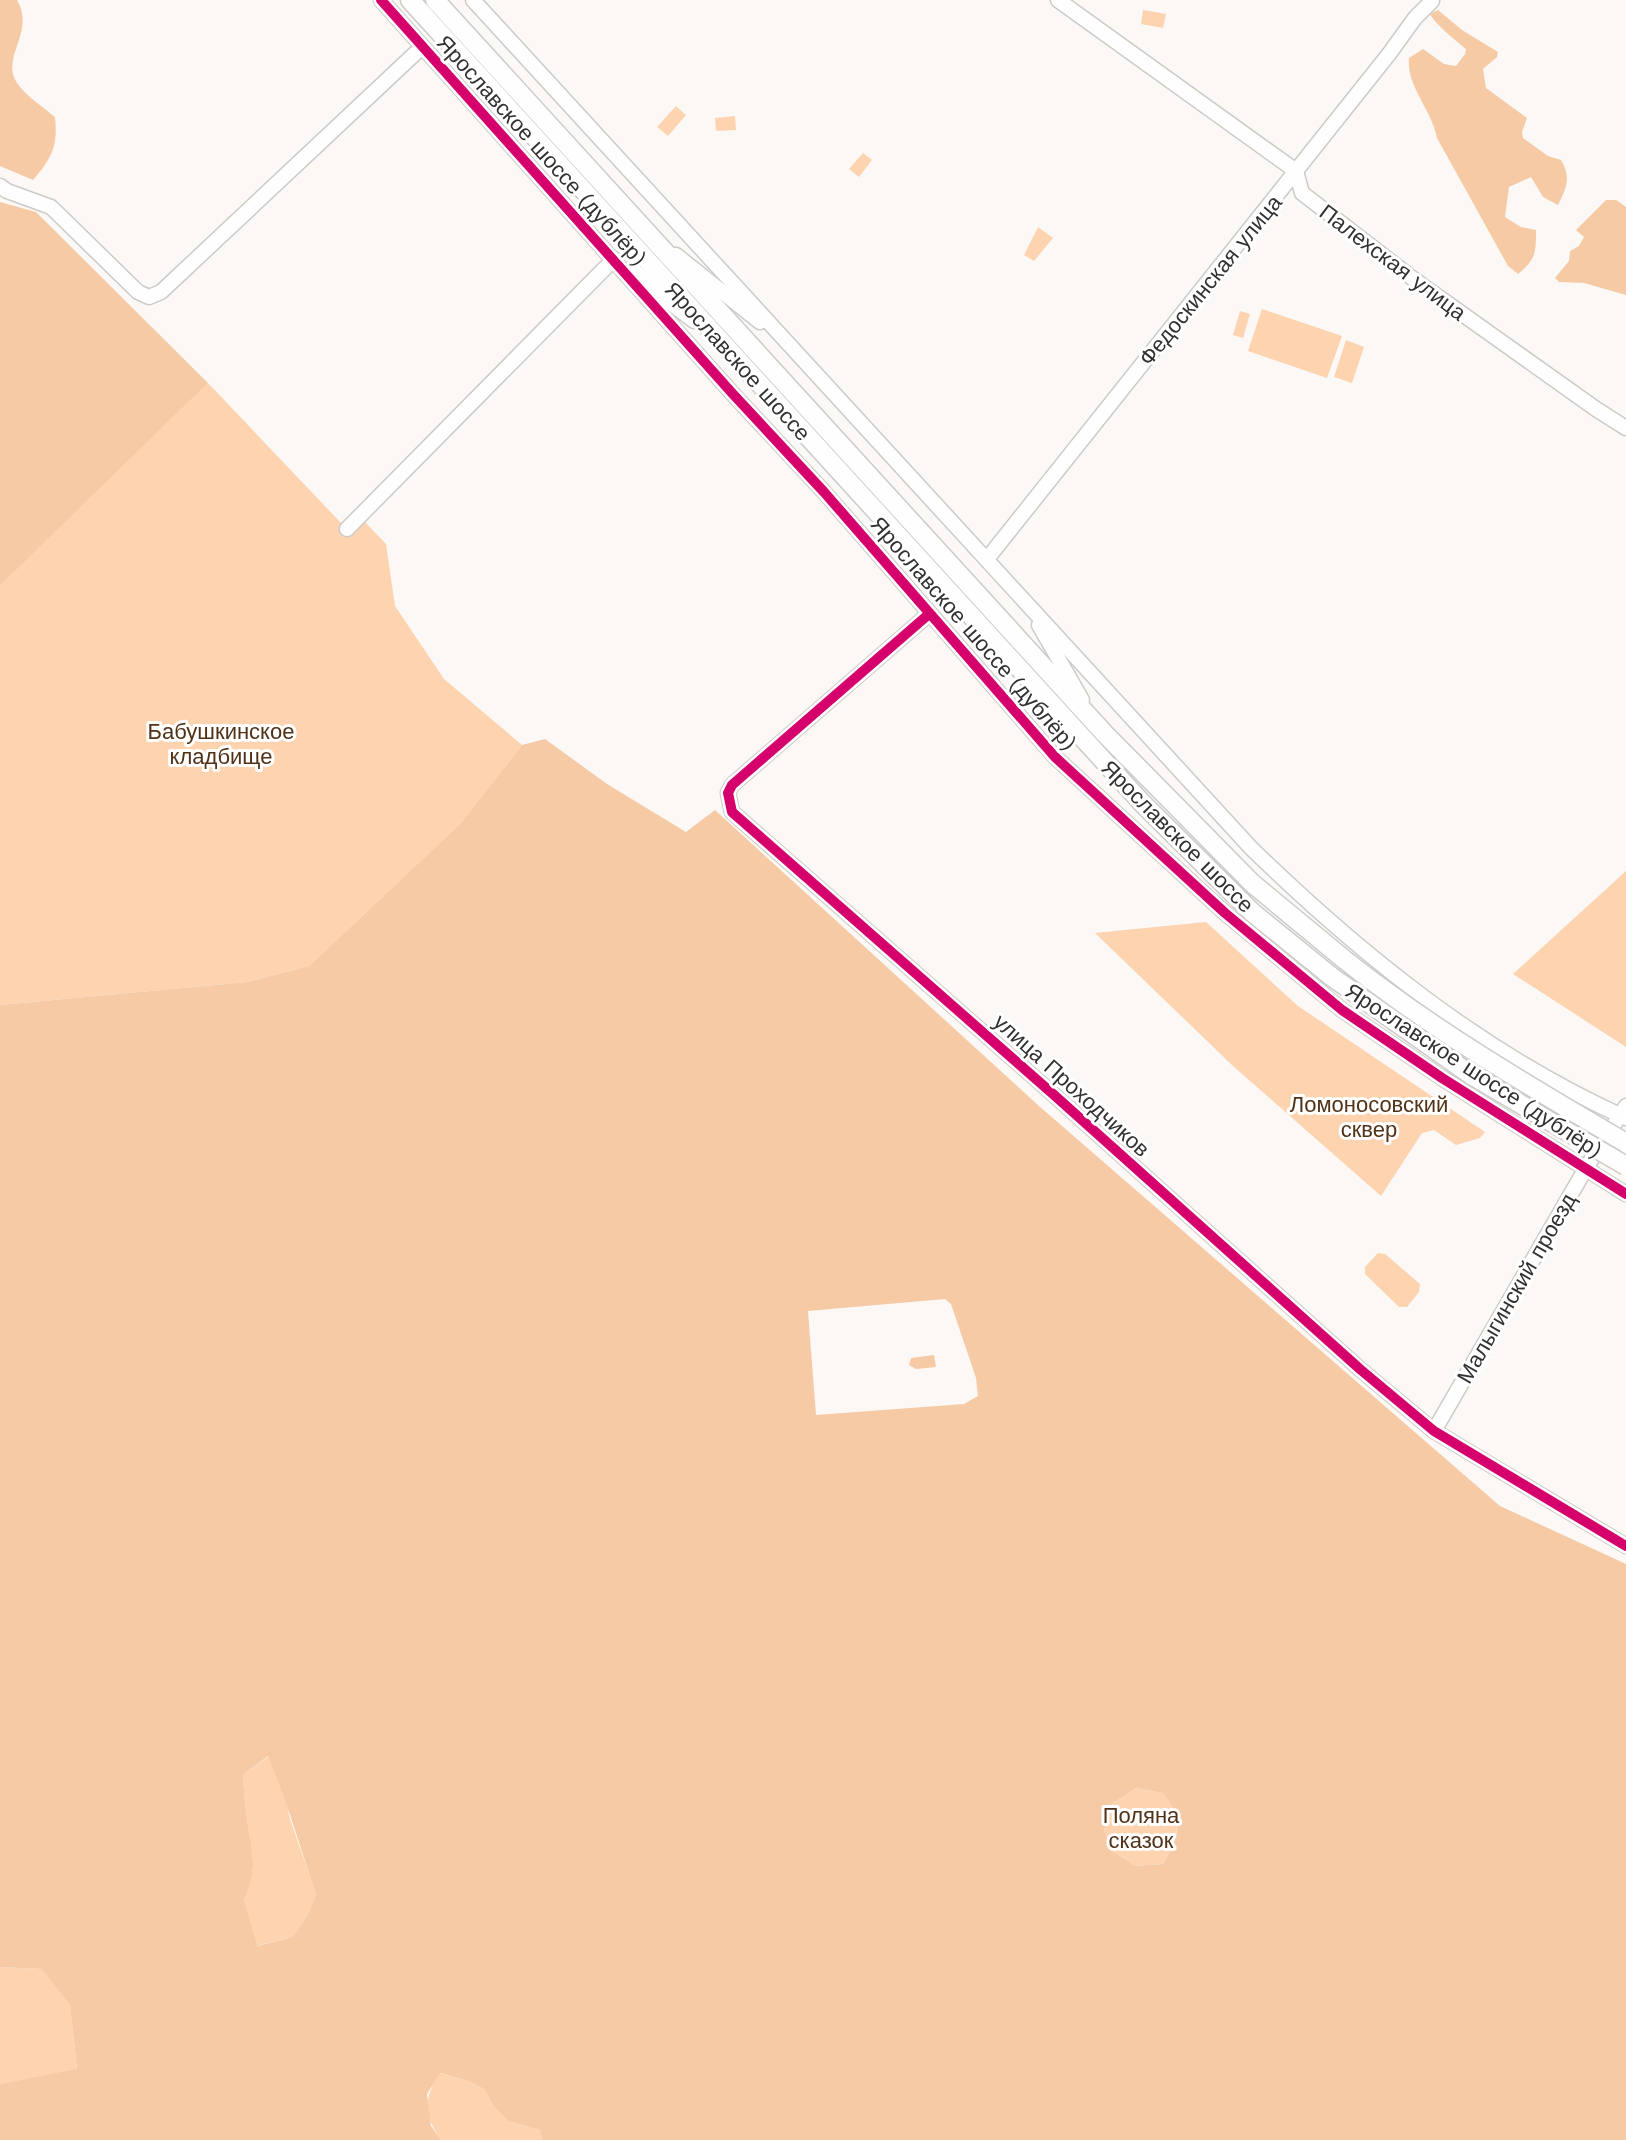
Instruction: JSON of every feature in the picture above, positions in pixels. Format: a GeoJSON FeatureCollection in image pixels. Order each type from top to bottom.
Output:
{"type":"FeatureCollection","features":[{"type":"Feature","properties":{"kind":"main road","name":"Ярославское шоссе"},"geometry":{"type":"LineString","coordinates":[[410,0],[1143,804],[1253,913],[1332,977],[1471,1075],[1626,1166]]}},
{"type":"Feature","properties":{"kind":"main road","name":"Ярославское шоссе"},"geometry":{"type":"LineString","coordinates":[[435,0],[1105,734],[1233,866],[1386,993],[1480,1057],[1626,1140]]}},
{"type":"Feature","properties":{"kind":"street","name":"Ярославское шоссе (дублёр)"},"geometry":{"type":"LineString","coordinates":[[381,0],[824,492],[1055,757],[1225,913],[1342,1010],[1529,1134],[1590,1162],[1626,1194]]}},
{"type":"Feature","properties":{"kind":"street","name":"Ярославское шоссе (дублёр)"},"geometry":{"type":"LineString","coordinates":[[473,0],[1251,848],[1306,902],[1356,946],[1459,1023],[1558,1086],[1624,1113]]}},
{"type":"Feature","properties":{"kind":"street","name":"Палехская улица"},"geometry":{"type":"LineString","coordinates":[[1058,0],[1296,171],[1302,193],[1449,305],[1626,428]]}},
{"type":"Feature","properties":{"kind":"street","name":"Федоскинская улица"},"geometry":{"type":"LineString","coordinates":[[987,559],[1415,18],[1432,1]]}},
{"type":"Feature","properties":{"kind":"street"},"geometry":{"type":"LineString","coordinates":[[0,186],[51,207],[138,292],[149,297],[161,292],[422,47]]}},
{"type":"Feature","properties":{"kind":"street"},"geometry":{"type":"LineString","coordinates":[[642,228],[789,343]]}},
{"type":"Feature","properties":{"kind":"street"},"geometry":{"type":"LineString","coordinates":[[594,237],[620,256],[662,297],[719,340]]}},
{"type":"Feature","properties":{"kind":"street"},"geometry":{"type":"LineString","coordinates":[[347,529],[614,259]]}},
{"type":"Feature","properties":{"kind":"street"},"geometry":{"type":"LineString","coordinates":[[1030,606],[1075,689],[1105,734]]}},
{"type":"Feature","properties":{"kind":"street","name":"улица Проходчиков"},"geometry":{"type":"LineString","coordinates":[[929,614],[732,785],[728,793],[732,812],[1361,1370],[1434,1431],[1626,1546]]}},
{"type":"Feature","properties":{"kind":"street"},"geometry":{"type":"LineString","coordinates":[[1529,1134],[1550,1134],[1567,1123],[1567,1103],[1558,1086]]}},
{"type":"Feature","properties":{"kind":"street","name":"Малыгинский проезд"},"geometry":{"type":"LineString","coordinates":[[1434,1431],[1590,1162],[1624,1113]]}},
{"type":"Feature","properties":{"kind":"street"},"geometry":{"type":"LineString","coordinates":[[1590,1162],[1616,1140],[1626,1140]]}},
{"type":"Feature","properties":{"kind":"green space"},"geometry":{"type":"Polygon","coordinates":[[[1143,10],[1166,14],[1163,28],[1141,24],[1143,10]]]}},
{"type":"Feature","properties":{"kind":"green space"},"geometry":{"type":"Polygon","coordinates":[[[676,106],[686,115],[668,136],[657,127],[676,106]]]}},
{"type":"Feature","properties":{"kind":"green space"},"geometry":{"type":"Polygon","coordinates":[[[735,116],[736,130],[716,131],[715,118],[735,116]]]}},
{"type":"Feature","properties":{"kind":"green space"},"geometry":{"type":"Polygon","coordinates":[[[863,153],[872,160],[859,177],[849,169],[863,153]]]}},
{"type":"Feature","properties":{"kind":"green space"},"geometry":{"type":"Polygon","coordinates":[[[1038,227],[1053,238],[1034,261],[1024,255],[1038,227]]]}},
{"type":"Feature","properties":{"kind":"green space"},"geometry":{"type":"Polygon","coordinates":[[[1262,309],[1342,336],[1327,378],[1248,351],[1262,309]]]}},
{"type":"Feature","properties":{"kind":"green space"},"geometry":{"type":"Polygon","coordinates":[[[1240,311],[1250,314],[1243,338],[1233,335],[1240,311]]]}},
{"type":"Feature","properties":{"kind":"green space"},"geometry":{"type":"Polygon","coordinates":[[[1346,340],[1364,347],[1352,383],[1334,377],[1346,340]]]}},
{"type":"Feature","properties":{"kind":"green space","name":"Бабушкинское кладбище"},"geometry":{"type":"Polygon","coordinates":[[[208,383],[342,524],[352,533],[365,522],[386,544],[395,606],[444,679],[522,745],[460,824],[309,966],[247,982],[0,1005],[0,586],[208,383]]]}},
{"type":"Feature","properties":{"kind":"green space"},"geometry":{"type":"Polygon","coordinates":[[[1626,871],[1626,1047],[1513,974],[1626,871]]]}},
{"type":"Feature","properties":{"kind":"green space","name":"Ломоносовский сквер"},"geometry":{"type":"Polygon","coordinates":[[[1206,922],[1298,1006],[1485,1132],[1480,1138],[1456,1145],[1434,1130],[1422,1133],[1381,1196],[1233,1066],[1095,933],[1206,922]]]}},
{"type":"Feature","properties":{"kind":"green space"},"geometry":{"type":"Polygon","coordinates":[[[1378,1253],[1385,1254],[1420,1284],[1419,1292],[1407,1307],[1399,1307],[1365,1274],[1365,1267],[1378,1253]]]}},
{"type":"Feature","properties":{"kind":"green space"},"geometry":{"type":"Polygon","coordinates":[[[269,1756],[283,1788],[290,1819],[316,1894],[293,1937],[256,1946],[244,1900],[252,1879],[253,1860],[243,1775],[269,1756]]]}},
{"type":"Feature","properties":{"kind":"green space","name":"Поляна сказок"},"geometry":{"type":"Polygon","coordinates":[[[1136,1788],[1163,1793],[1174,1811],[1176,1836],[1163,1864],[1135,1866],[1114,1852],[1104,1831],[1110,1805],[1136,1788]]]}},
{"type":"Feature","properties":{"kind":"green space"},"geometry":{"type":"Polygon","coordinates":[[[0,1967],[41,1969],[70,2005],[77,2070],[0,2084],[0,1967]]]}},
{"type":"Feature","properties":{"kind":"green space"},"geometry":{"type":"Polygon","coordinates":[[[439,2073],[484,2089],[494,2107],[508,2121],[540,2130],[542,2140],[441,2140],[431,2122],[428,2106],[430,2091],[439,2073]]]}},
{"type":"Feature","properties":{"kind":"shaded area"},"geometry":{"type":"Polygon","coordinates":[[[0,0],[17,0],[22,12],[23,23],[12,64],[17,83],[55,117],[56,136],[52,151],[33,180],[0,166],[0,0]]]}},
{"type":"Feature","properties":{"kind":"shaded area"},"geometry":{"type":"Polygon","coordinates":[[[1438,10],[1462,30],[1498,52],[1497,57],[1483,69],[1486,88],[1527,118],[1523,138],[1548,156],[1561,160],[1566,171],[1566,188],[1558,205],[1543,197],[1531,177],[1509,187],[1505,217],[1521,227],[1536,230],[1534,255],[1518,274],[1508,266],[1437,138],[1411,78],[1409,58],[1423,49],[1444,64],[1456,66],[1465,54],[1466,49],[1430,14],[1438,10]]]}},
{"type":"Feature","properties":{"kind":"shaded area"},"geometry":{"type":"Polygon","coordinates":[[[1606,200],[1616,200],[1626,207],[1626,295],[1584,283],[1559,282],[1555,278],[1569,261],[1570,251],[1579,246],[1584,237],[1576,230],[1606,200]]]}},
{"type":"Feature","properties":{"kind":"shaded area"},"geometry":{"type":"Polygon","coordinates":[[[0,202],[36,212],[208,383],[0,586],[0,202]]]}},
{"type":"Feature","properties":{"kind":"shaded area"},"geometry":{"type":"Polygon","coordinates":[[[545,739],[607,784],[686,832],[715,810],[1039,1106],[1500,1506],[1626,1564],[1626,2140],[542,2140],[540,2130],[508,2121],[494,2107],[484,2089],[440,2073],[427,2094],[431,2126],[441,2140],[0,2140],[0,2084],[77,2069],[70,2005],[41,1969],[0,1967],[0,1005],[247,982],[309,966],[460,824],[522,745],[545,739]],[[945,1299],[808,1311],[816,1415],[964,1404],[978,1396],[976,1378],[951,1304],[945,1299]],[[268,1756],[243,1775],[253,1860],[252,1879],[244,1900],[257,1946],[293,1937],[316,1894],[268,1756]],[[1136,1788],[1110,1805],[1104,1831],[1114,1852],[1135,1866],[1163,1864],[1176,1836],[1177,1820],[1163,1793],[1136,1788]]]}},
{"type":"Feature","properties":{"kind":"shaded area"},"geometry":{"type":"Polygon","coordinates":[[[934,1355],[936,1367],[916,1369],[909,1365],[911,1358],[934,1355]]]}},
{"type":"Feature","properties":{"kind":"cycle path"},"geometry":{"type":"LineString","coordinates":[[381,0],[824,492],[1055,757],[1225,913],[1342,1010],[1442,1078],[1626,1194]]}},
{"type":"Feature","properties":{"kind":"cycle path"},"geometry":{"type":"LineString","coordinates":[[929,614],[732,785],[728,793],[732,812],[1361,1370],[1434,1431],[1626,1546]]}}]}
